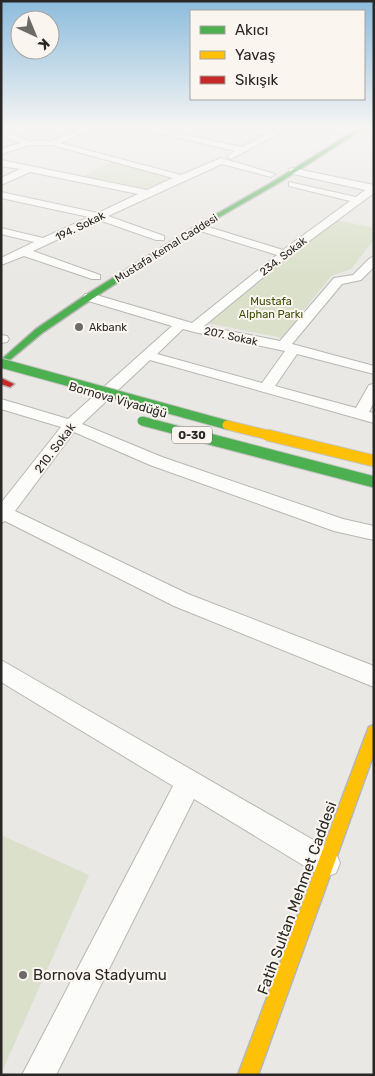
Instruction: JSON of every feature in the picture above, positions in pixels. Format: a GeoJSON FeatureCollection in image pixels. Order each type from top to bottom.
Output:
{"type":"FeatureCollection","features":[{"type":"Feature","properties":{"kind":"main road","name":"Mustafa Kemal Caddesi"},"geometry":{"type":"LineString","coordinates":[[85,292],[198,227],[274,177]]}},
{"type":"Feature","properties":{"kind":"main road","name":"Mustafa Kemal Caddesi"},"geometry":{"type":"LineString","coordinates":[[128,258],[160,238],[274,177]]}},
{"type":"Feature","properties":{"kind":"main road","name":"Mustafa Kemal Caddesi"},"geometry":{"type":"LineString","coordinates":[[1,364],[85,292],[100,275]]}},
{"type":"Feature","properties":{"kind":"main road","name":"Bornova Viyadüğü"},"geometry":{"type":"LineString","coordinates":[[1,364],[228,425],[374,461]]}},
{"type":"Feature","properties":{"kind":"main road","name":"Bornova Viyadüğü"},"geometry":{"type":"LineString","coordinates":[[75,402],[102,410]]}},
{"type":"Feature","properties":{"kind":"main road","name":"Bornova Viyadüğü"},"geometry":{"type":"LineString","coordinates":[[130,418],[374,482]]}},
{"type":"Feature","properties":{"kind":"main road","name":"Fatih Sultan Mehmet Caddesi"},"geometry":{"type":"LineString","coordinates":[[248,1075],[374,732]]}},
{"type":"Feature","properties":{"kind":"street"},"geometry":{"type":"LineString","coordinates":[[73,177],[148,193]]}},
{"type":"Feature","properties":{"kind":"street"},"geometry":{"type":"LineString","coordinates":[[275,177],[356,200]]}},
{"type":"Feature","properties":{"kind":"street"},"geometry":{"type":"LineString","coordinates":[[320,177],[372,189]]}},
{"type":"Feature","properties":{"kind":"street","name":"194. Sokak"},"geometry":{"type":"LineString","coordinates":[[1,262],[182,178]]}},
{"type":"Feature","properties":{"kind":"street","name":"234. Sokak"},"geometry":{"type":"LineString","coordinates":[[187,326],[372,189]]}},
{"type":"Feature","properties":{"kind":"street"},"geometry":{"type":"LineString","coordinates":[[1,195],[99,216],[160,238]]}},
{"type":"Feature","properties":{"kind":"street"},"geometry":{"type":"LineString","coordinates":[[198,227],[285,254]]}},
{"type":"Feature","properties":{"kind":"street"},"geometry":{"type":"LineString","coordinates":[[1,231],[45,242]]}},
{"type":"Feature","properties":{"kind":"street"},"geometry":{"type":"LineString","coordinates":[[24,252],[100,275]]}},
{"type":"Feature","properties":{"kind":"street"},"geometry":{"type":"LineString","coordinates":[[357,278],[374,260]]}},
{"type":"Feature","properties":{"kind":"street"},"geometry":{"type":"LineString","coordinates":[[266,388],[288,348],[338,281],[357,278],[374,282]]}},
{"type":"Feature","properties":{"kind":"street","name":"207. Sokak"},"geometry":{"type":"LineString","coordinates":[[85,292],[187,326],[288,348],[374,370]]}},
{"type":"Feature","properties":{"kind":"street","name":"210. Sokak"},"geometry":{"type":"LineString","coordinates":[[3,514],[42,466],[71,425],[146,355],[187,326]]}},
{"type":"Feature","properties":{"kind":"street"},"geometry":{"type":"LineString","coordinates":[[146,355],[367,416],[374,388]]}},
{"type":"Feature","properties":{"kind":"street"},"geometry":{"type":"LineString","coordinates":[[1,404],[71,425],[156,461],[341,526],[374,534]]}},
{"type":"Feature","properties":{"kind":"street"},"geometry":{"type":"LineString","coordinates":[[3,514],[181,600],[374,677]]}},
{"type":"Feature","properties":{"kind":"street"},"geometry":{"type":"LineString","coordinates":[[1,670],[326,863]]}},
{"type":"Feature","properties":{"kind":"street"},"geometry":{"type":"LineString","coordinates":[[38,1075],[189,782]]}},
{"type":"Feature","properties":{"kind":"green space"},"geometry":{"type":"Polygon","coordinates":[[[82,177],[171,178],[145,189],[82,177]]]}},
{"type":"Feature","properties":{"kind":"green space","name":"Mustafa Alphan Parkı"},"geometry":{"type":"Polygon","coordinates":[[[336,220],[374,228],[374,240],[351,269],[331,276],[282,338],[207,323],[336,220]]]}},
{"type":"Feature","properties":{"kind":"green space","name":"Bornova Stadyumu"},"geometry":{"type":"Polygon","coordinates":[[[1,835],[89,875],[1,1074],[1,835]]]}},
{"type":"Feature","properties":{"kind":"traffic: fast"},"geometry":{"type":"LineString","coordinates":[[1,365],[39,331],[89,297],[198,227],[284,177]]}},
{"type":"Feature","properties":{"kind":"traffic: fast"},"geometry":{"type":"LineString","coordinates":[[1,363],[227,425]]}},
{"type":"Feature","properties":{"kind":"traffic: fast"},"geometry":{"type":"LineString","coordinates":[[142,421],[374,482]]}},
{"type":"Feature","properties":{"kind":"traffic: slow"},"geometry":{"type":"LineString","coordinates":[[227,425],[374,461]]}},
{"type":"Feature","properties":{"kind":"traffic: slow"},"geometry":{"type":"LineString","coordinates":[[248,1075],[374,732]]}},
{"type":"Feature","properties":{"kind":"traffic: jam"},"geometry":{"type":"LineString","coordinates":[[1,381],[10,384]]}},
{"type":"Feature","properties":{"kind":"place","name":"Akbank"},"geometry":{"type":"Point","coordinates":[79,327]}},
{"type":"Feature","properties":{"kind":"place","name":"Bornova Stadyumu"},"geometry":{"type":"Point","coordinates":[23,975]}}]}
